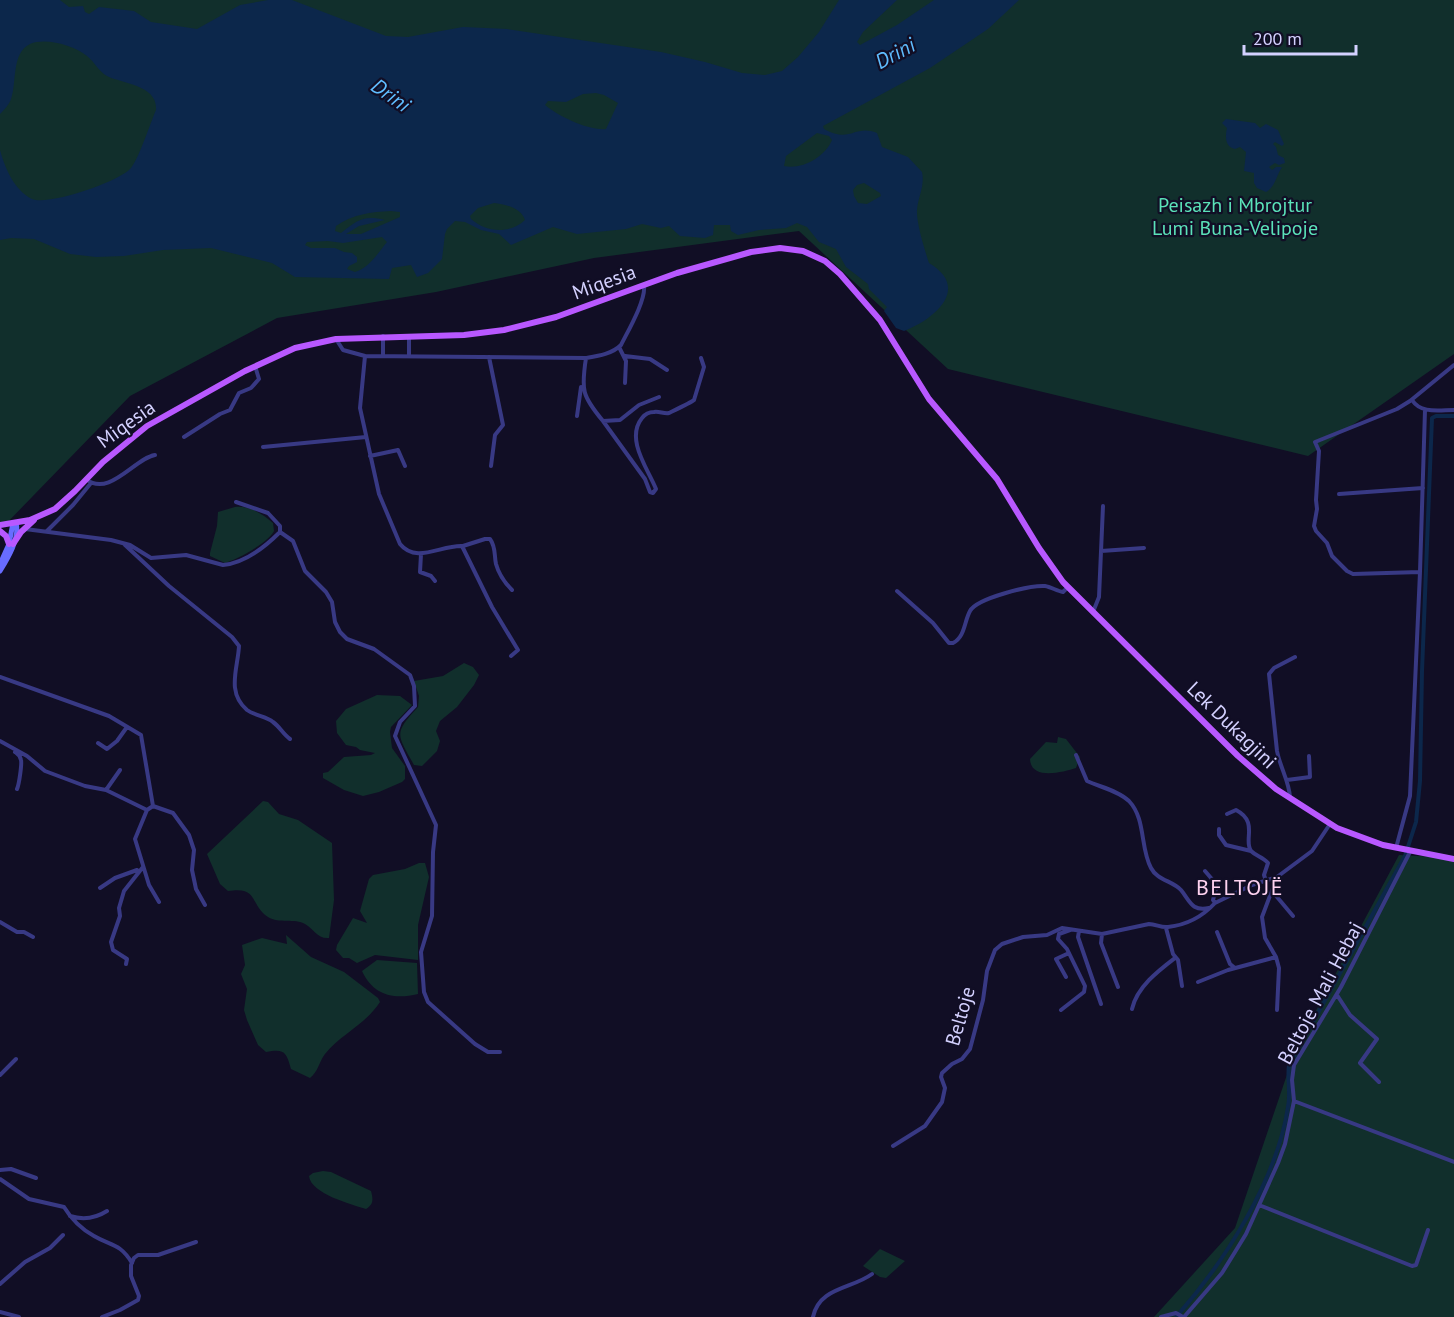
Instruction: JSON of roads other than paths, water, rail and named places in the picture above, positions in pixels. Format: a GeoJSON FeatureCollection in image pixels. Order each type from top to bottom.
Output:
{"type":"FeatureCollection","features":[{"type":"Feature","properties":{"kind":"main road","name":"Miqesia"},"geometry":{"type":"LineString","coordinates":[[38,517],[55,509],[88,481],[103,462],[139,432],[163,416],[255,366],[295,348],[336,339],[464,335],[504,330],[556,317],[691,269],[763,249],[780,248],[813,255],[825,261],[847,281],[880,320],[936,408],[997,479],[1039,548]]}},
{"type":"Feature","properties":{"kind":"main road"},"geometry":{"type":"LineString","coordinates":[[0,525],[38,517]]}},
{"type":"Feature","properties":{"kind":"main road"},"geometry":{"type":"LineString","coordinates":[[0,564],[11,544],[38,517]]}},
{"type":"Feature","properties":{"kind":"main road"},"geometry":{"type":"LineString","coordinates":[[0,571],[11,544],[15,523]]}},
{"type":"Feature","properties":{"kind":"main road"},"geometry":{"type":"LineString","coordinates":[[0,531],[11,544]]}},
{"type":"Feature","properties":{"kind":"main road","name":"Lek Dukagjini"},"geometry":{"type":"LineString","coordinates":[[1039,548],[1068,587],[1093,613],[1238,756],[1290,799],[1330,824],[1369,840],[1410,852],[1454,859]]}},
{"type":"Feature","properties":{"kind":"street"},"geometry":{"type":"LineString","coordinates":[[336,339],[342,350],[364,356],[586,358],[600,356],[619,347],[639,307],[645,290],[644,285]]}},
{"type":"Feature","properties":{"kind":"street"},"geometry":{"type":"LineString","coordinates":[[383,356],[384,336]]}},
{"type":"Feature","properties":{"kind":"street"},"geometry":{"type":"LineString","coordinates":[[409,336],[409,356]]}},
{"type":"Feature","properties":{"kind":"street"},"geometry":{"type":"LineString","coordinates":[[619,347],[625,356],[625,382]]}},
{"type":"Feature","properties":{"kind":"street"},"geometry":{"type":"LineString","coordinates":[[364,356],[359,404],[379,494],[400,544],[404,549],[422,554],[490,539],[494,544],[496,563],[501,576],[512,590]]}},
{"type":"Feature","properties":{"kind":"street"},"geometry":{"type":"LineString","coordinates":[[625,356],[650,359],[667,370]]}},
{"type":"Feature","properties":{"kind":"street"},"geometry":{"type":"LineString","coordinates":[[489,357],[503,425],[495,435],[491,466]]}},
{"type":"Feature","properties":{"kind":"street"},"geometry":{"type":"LineString","coordinates":[[577,416],[586,358]]}},
{"type":"Feature","properties":{"kind":"street"},"geometry":{"type":"LineString","coordinates":[[582,382],[585,395],[645,479],[650,492],[655,492],[656,489],[639,451],[636,439],[638,425],[645,414],[655,411],[669,413],[691,403],[704,367],[701,358]]}},
{"type":"Feature","properties":{"kind":"street"},"geometry":{"type":"LineString","coordinates":[[1420,572],[1353,574],[1330,554],[1327,543],[1317,534],[1314,526],[1317,509],[1319,451],[1315,442],[1331,434],[1382,417],[1412,400],[1454,365]]}},
{"type":"Feature","properties":{"kind":"street"},"geometry":{"type":"LineString","coordinates":[[184,437],[230,410],[239,393],[256,385],[259,379],[255,366]]}},
{"type":"Feature","properties":{"kind":"street"},"geometry":{"type":"LineString","coordinates":[[603,421],[620,420],[639,405],[658,397]]}},
{"type":"Feature","properties":{"kind":"street"},"geometry":{"type":"LineString","coordinates":[[1412,400],[1415,405],[1425,410],[1454,410]]}},
{"type":"Feature","properties":{"kind":"street"},"geometry":{"type":"LineString","coordinates":[[1398,849],[1410,796],[1425,410]]}},
{"type":"Feature","properties":{"kind":"street"},"geometry":{"type":"LineString","coordinates":[[263,447],[366,437]]}},
{"type":"Feature","properties":{"kind":"street"},"geometry":{"type":"LineString","coordinates":[[370,456],[398,450],[405,466]]}},
{"type":"Feature","properties":{"kind":"street"},"geometry":{"type":"LineString","coordinates":[[46,531],[73,505],[88,481],[99,485],[136,466],[145,457],[155,455]]}},
{"type":"Feature","properties":{"kind":"street"},"geometry":{"type":"LineString","coordinates":[[1339,494],[1423,488]]}},
{"type":"Feature","properties":{"kind":"street"},"geometry":{"type":"LineString","coordinates":[[24,529],[91,536],[123,543],[151,558],[195,556],[223,565],[237,562],[262,548],[280,532],[280,526],[268,513],[236,502]]}},
{"type":"Feature","properties":{"kind":"street"},"geometry":{"type":"LineString","coordinates":[[1093,613],[1099,597],[1103,506]]}},
{"type":"Feature","properties":{"kind":"street"},"geometry":{"type":"LineString","coordinates":[[280,532],[293,541],[304,571],[326,592],[332,602],[335,622],[340,632],[347,639],[375,650],[410,675],[414,686],[415,706],[400,722],[395,736],[436,825],[433,852],[432,916],[421,952],[424,992],[428,1002],[475,1044],[488,1052],[500,1052]]}},
{"type":"Feature","properties":{"kind":"street"},"geometry":{"type":"LineString","coordinates":[[123,543],[169,586],[232,637],[239,646],[234,680],[241,702],[249,711],[272,721],[290,740]]}},
{"type":"Feature","properties":{"kind":"street"},"geometry":{"type":"LineString","coordinates":[[462,546],[492,607],[518,650],[511,656]]}},
{"type":"Feature","properties":{"kind":"street"},"geometry":{"type":"LineString","coordinates":[[1101,551],[1144,548]]}},
{"type":"Feature","properties":{"kind":"street"},"geometry":{"type":"LineString","coordinates":[[422,554],[420,572],[431,576],[435,581]]}},
{"type":"Feature","properties":{"kind":"street"},"geometry":{"type":"LineString","coordinates":[[897,591],[933,623],[949,642],[953,643],[958,641],[963,633],[972,607],[981,602],[1015,590],[1042,586],[1063,592],[1068,587]]}},
{"type":"Feature","properties":{"kind":"street"},"geometry":{"type":"LineString","coordinates":[[1290,799],[1287,780],[1279,763],[1269,674],[1274,668],[1295,657]]}},
{"type":"Feature","properties":{"kind":"street"},"geometry":{"type":"LineString","coordinates":[[0,677],[109,716],[141,735],[153,806]]}},
{"type":"Feature","properties":{"kind":"street"},"geometry":{"type":"LineString","coordinates":[[98,743],[107,749],[117,741],[128,726]]}},
{"type":"Feature","properties":{"kind":"street"},"geometry":{"type":"LineString","coordinates":[[0,741],[45,771],[85,786],[106,790],[147,810]]}},
{"type":"Feature","properties":{"kind":"street"},"geometry":{"type":"LineString","coordinates":[[10,747],[21,758],[19,772],[21,781],[17,789]]}},
{"type":"Feature","properties":{"kind":"street"},"geometry":{"type":"LineString","coordinates":[[1076,755],[1087,781],[1124,797],[1132,806],[1152,869],[1168,883],[1180,889],[1194,908],[1203,909],[1214,904],[1217,885],[1205,872]]}},
{"type":"Feature","properties":{"kind":"street"},"geometry":{"type":"LineString","coordinates":[[1287,780],[1310,777],[1309,756]]}},
{"type":"Feature","properties":{"kind":"street"},"geometry":{"type":"LineString","coordinates":[[106,790],[120,770]]}},
{"type":"Feature","properties":{"kind":"street"},"geometry":{"type":"LineString","coordinates":[[153,806],[147,810],[135,836],[141,868],[159,902]]}},
{"type":"Feature","properties":{"kind":"street"},"geometry":{"type":"LineString","coordinates":[[153,806],[173,813],[189,835],[194,850],[192,870],[196,889],[205,906]]}},
{"type":"Feature","properties":{"kind":"street"},"geometry":{"type":"LineString","coordinates":[[1227,814],[1236,810],[1245,819],[1249,826],[1249,846],[1268,863],[1264,875],[1266,881]]}},
{"type":"Feature","properties":{"kind":"street"},"geometry":{"type":"LineString","coordinates":[[1277,1010],[1280,981],[1276,957],[1265,938],[1262,917],[1277,877],[1312,851],[1330,824]]}},
{"type":"Feature","properties":{"kind":"street"},"geometry":{"type":"LineString","coordinates":[[1219,830],[1218,835],[1226,845],[1252,851]]}},
{"type":"Feature","properties":{"kind":"street","name":"Beltoje Mali Hebaj"},"geometry":{"type":"LineString","coordinates":[[1182,1317],[1222,1273],[1259,1205],[1282,1153],[1294,1101],[1292,1072],[1294,1065],[1337,995],[1410,852]]}},
{"type":"Feature","properties":{"kind":"street"},"geometry":{"type":"LineString","coordinates":[[100,888],[116,878],[141,868]]}},
{"type":"Feature","properties":{"kind":"street"},"geometry":{"type":"LineString","coordinates":[[126,964],[127,959],[113,950],[111,942],[120,916],[119,908],[124,891],[141,868]]}},
{"type":"Feature","properties":{"kind":"street","name":"Beltoje"},"geometry":{"type":"LineString","coordinates":[[894,1146],[913,1135],[929,1121],[945,1095],[942,1073],[962,1059],[970,1048],[987,971],[995,950],[1002,944],[1011,940],[1047,935],[1062,928],[1102,934],[1149,924],[1166,927],[1194,920],[1214,904],[1252,885],[1277,877]]}},
{"type":"Feature","properties":{"kind":"street"},"geometry":{"type":"LineString","coordinates":[[1272,891],[1293,916]]}},
{"type":"Feature","properties":{"kind":"street"},"geometry":{"type":"LineString","coordinates":[[0,922],[17,932],[24,932],[33,937]]}},
{"type":"Feature","properties":{"kind":"street"},"geometry":{"type":"LineString","coordinates":[[1166,927],[1175,958],[1178,960],[1182,986]]}},
{"type":"Feature","properties":{"kind":"street"},"geometry":{"type":"LineString","coordinates":[[1061,1010],[1084,992],[1085,986],[1069,953],[1057,937],[1070,930]]}},
{"type":"Feature","properties":{"kind":"street"},"geometry":{"type":"LineString","coordinates":[[1079,931],[1081,948],[1101,1004]]}},
{"type":"Feature","properties":{"kind":"street"},"geometry":{"type":"LineString","coordinates":[[1217,932],[1230,964],[1236,969]]}},
{"type":"Feature","properties":{"kind":"street"},"geometry":{"type":"LineString","coordinates":[[1102,934],[1101,943],[1118,987]]}},
{"type":"Feature","properties":{"kind":"street"},"geometry":{"type":"LineString","coordinates":[[1066,977],[1056,959],[1069,953]]}},
{"type":"Feature","properties":{"kind":"street"},"geometry":{"type":"LineString","coordinates":[[1198,982],[1228,970],[1276,957]]}},
{"type":"Feature","properties":{"kind":"street"},"geometry":{"type":"LineString","coordinates":[[1132,1009],[1139,992],[1175,958]]}},
{"type":"Feature","properties":{"kind":"street"},"geometry":{"type":"LineString","coordinates":[[1337,995],[1350,1015],[1377,1039],[1360,1063],[1379,1082]]}},
{"type":"Feature","properties":{"kind":"street"},"geometry":{"type":"LineString","coordinates":[[0,1075],[16,1059]]}},
{"type":"Feature","properties":{"kind":"street"},"geometry":{"type":"LineString","coordinates":[[1294,1101],[1454,1162]]}},
{"type":"Feature","properties":{"kind":"street"},"geometry":{"type":"LineString","coordinates":[[0,1170],[11,1169],[36,1178]]}},
{"type":"Feature","properties":{"kind":"street"},"geometry":{"type":"LineString","coordinates":[[0,1179],[29,1199],[64,1207],[69,1216],[82,1228],[97,1238],[114,1244],[128,1256],[132,1263]]}},
{"type":"Feature","properties":{"kind":"street"},"geometry":{"type":"LineString","coordinates":[[1259,1205],[1412,1266],[1416,1265],[1428,1230]]}},
{"type":"Feature","properties":{"kind":"street"},"geometry":{"type":"LineString","coordinates":[[69,1216],[97,1217],[107,1211]]}},
{"type":"Feature","properties":{"kind":"street"},"geometry":{"type":"LineString","coordinates":[[0,1284],[26,1262],[50,1248],[63,1235]]}},
{"type":"Feature","properties":{"kind":"street"},"geometry":{"type":"LineString","coordinates":[[102,1317],[138,1300],[139,1296],[131,1276],[132,1263],[138,1255],[158,1255],[196,1242]]}},
{"type":"Feature","properties":{"kind":"street"},"geometry":{"type":"LineString","coordinates":[[813,1317],[818,1305],[826,1296],[872,1274]]}},
{"type":"Feature","properties":{"kind":"street"},"geometry":{"type":"LineString","coordinates":[[0,1312],[19,1317]]}},
{"type":"Feature","properties":{"kind":"street"},"geometry":{"type":"LineString","coordinates":[[1161,1317],[1176,1313],[1182,1317]]}},
{"type":"Feature","properties":{"kind":"water","name":"Drini"},"geometry":{"type":"Polygon","coordinates":[[[0,0],[60,0],[69,7],[83,6],[85,12],[89,14],[99,7],[134,11],[151,22],[197,29],[240,5],[268,0],[292,0],[386,36],[408,37],[463,27],[507,29],[661,52],[742,73],[765,75],[782,71],[798,57],[819,32],[839,0],[897,0],[863,32],[857,42],[860,45],[897,25],[934,0],[1019,0],[988,29],[930,68],[823,126],[824,129],[840,135],[863,131],[877,133],[882,147],[908,157],[922,172],[923,182],[917,210],[919,229],[929,263],[941,273],[947,282],[948,292],[937,311],[916,326],[904,331],[896,328],[884,311],[887,307],[869,289],[868,284],[846,267],[836,249],[819,242],[807,227],[797,223],[786,228],[759,230],[738,235],[731,231],[730,225],[714,225],[713,235],[705,238],[680,236],[669,226],[661,228],[642,224],[626,229],[577,234],[553,227],[511,245],[499,234],[481,230],[465,222],[455,221],[445,234],[442,259],[428,273],[417,277],[411,265],[392,268],[389,279],[295,277],[272,263],[211,248],[96,257],[70,254],[34,239],[0,240],[0,150],[11,178],[26,195],[40,200],[67,196],[113,180],[131,168],[156,110],[155,102],[146,90],[107,76],[82,52],[52,42],[37,42],[24,48],[20,54],[11,99],[0,114],[0,0]],[[583,94],[566,102],[548,101],[545,105],[574,122],[591,128],[606,129],[618,103],[604,95],[583,94]],[[817,133],[786,156],[784,166],[798,166],[812,161],[824,152],[832,140],[829,136],[817,133]],[[864,183],[857,185],[853,190],[858,203],[867,204],[881,196],[864,183]],[[494,203],[478,208],[470,216],[471,219],[491,229],[506,230],[525,220],[517,210],[503,205],[494,203]],[[376,212],[349,219],[336,226],[335,231],[341,233],[366,218],[385,220],[359,226],[346,234],[361,234],[400,217],[400,212],[376,212]],[[382,237],[343,243],[307,242],[305,245],[311,248],[335,248],[352,253],[357,257],[357,262],[347,269],[355,272],[369,264],[387,242],[382,237]]]}},
{"type":"Feature","properties":{"kind":"water"},"geometry":{"type":"Polygon","coordinates":[[[1226,119],[1255,123],[1260,128],[1266,124],[1278,130],[1284,144],[1282,146],[1275,142],[1273,144],[1278,155],[1284,158],[1285,163],[1279,165],[1275,163],[1269,167],[1272,170],[1282,167],[1274,184],[1266,192],[1257,188],[1254,183],[1254,173],[1244,171],[1246,152],[1240,147],[1235,149],[1229,146],[1226,138],[1227,128],[1222,123],[1226,119]]]}},
{"type":"Feature","properties":{"kind":"waterway"},"geometry":{"type":"LineString","coordinates":[[1176,1317],[1230,1246],[1260,1191],[1273,1163],[1282,1135],[1289,1102],[1289,1065],[1405,856],[1416,822],[1420,781],[1432,418],[1454,416]]}},
{"type":"Feature","properties":{"kind":"district","name":"BELTOJË"},"geometry":{"type":"Point","coordinates":[1240,887]}},
{"type":"Feature","properties":{"kind":"park label","name":"Peisazh i Mbrojtur Lumi Buna-Velipoje"},"geometry":{"type":"Point","coordinates":[1235,216]}}]}
